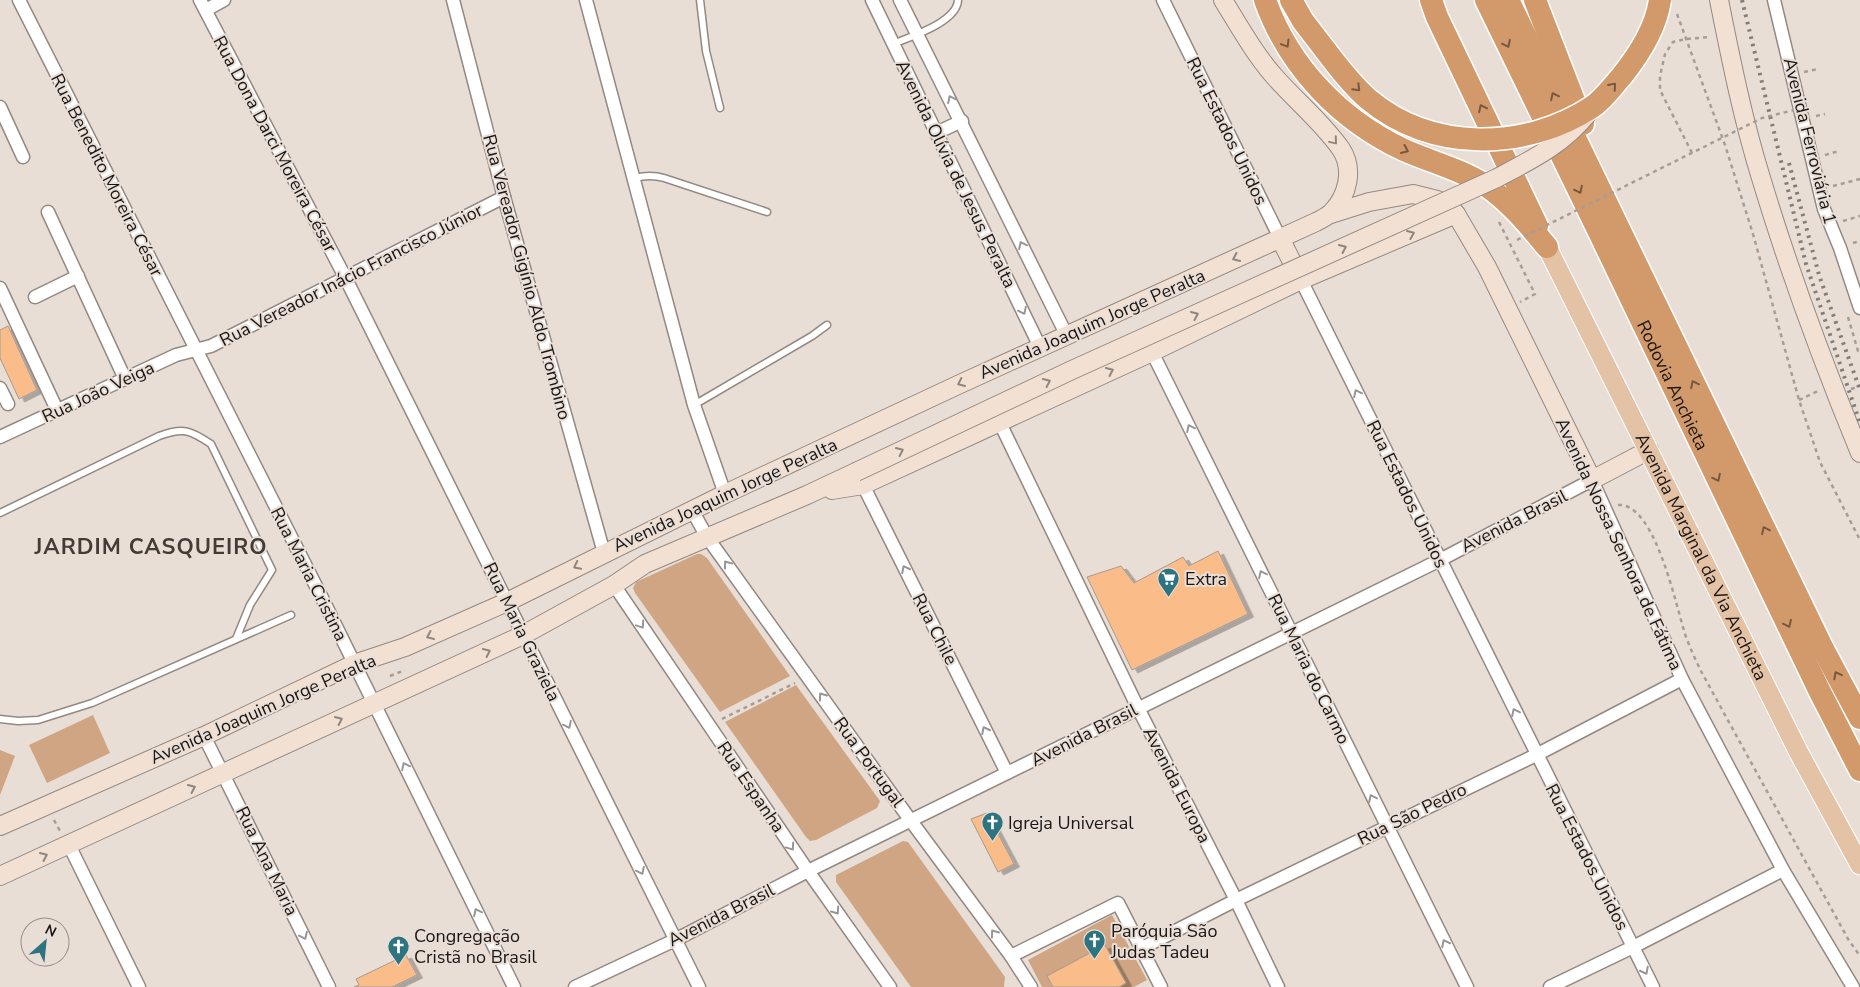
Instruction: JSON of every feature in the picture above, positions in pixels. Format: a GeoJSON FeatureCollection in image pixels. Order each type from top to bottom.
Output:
{"type":"FeatureCollection","features":[{"type":"Feature","properties":{"kind":"highway"},"geometry":{"type":"LineString","coordinates":[[1265,0],[1283,40],[1298,63],[1315,85],[1335,105],[1357,123],[1380,138],[1485,185],[1507,203],[1547,247]]}},
{"type":"Feature","properties":{"kind":"highway"},"geometry":{"type":"LineString","coordinates":[[1291,0],[1303,21],[1345,76],[1369,100],[1396,118],[1427,132],[1459,139],[1492,141],[1525,136],[1557,126],[1593,107],[1632,63],[1667,4]]}},
{"type":"Feature","properties":{"kind":"highway"},"geometry":{"type":"LineString","coordinates":[[1310,0],[1326,51]]}},
{"type":"Feature","properties":{"kind":"highway"},"geometry":{"type":"LineString","coordinates":[[1431,0],[1437,17],[1547,247]]}},
{"type":"Feature","properties":{"kind":"highway","name":"Rodovia Anchieta"},"geometry":{"type":"LineString","coordinates":[[1486,0],[1820,692],[1860,770]]}},
{"type":"Feature","properties":{"kind":"highway","name":"Rodovia Anchieta"},"geometry":{"type":"LineString","coordinates":[[1508,0],[1814,631],[1860,718]]}},
{"type":"Feature","properties":{"kind":"highway"},"geometry":{"type":"LineString","coordinates":[[1535,0],[1597,162],[1620,231]]}},
{"type":"Feature","properties":{"kind":"main road","name":"Avenida Marginal da Via Anchieta"},"geometry":{"type":"LineString","coordinates":[[1547,247],[1650,450],[1799,753],[1860,865]]}},
{"type":"Feature","properties":{"kind":"street","name":"Rua Benedito Moreira César"},"geometry":{"type":"LineString","coordinates":[[19,0],[196,350]]}},
{"type":"Feature","properties":{"kind":"street","name":"Rua Dona Darci Moreira César"},"geometry":{"type":"LineString","coordinates":[[224,0],[203,5],[345,277]]}},
{"type":"Feature","properties":{"kind":"street","name":"Rua Vereador Gigínio Aldo Trombino"},"geometry":{"type":"LineString","coordinates":[[453,0],[504,197],[604,552]]}},
{"type":"Feature","properties":{"kind":"street"},"geometry":{"type":"LineString","coordinates":[[586,0],[694,405],[725,494]]}},
{"type":"Feature","properties":{"kind":"street","name":"Avenida Olívia de Jesus Peralta"},"geometry":{"type":"LineString","coordinates":[[872,0],[1040,347]]}},
{"type":"Feature","properties":{"kind":"street","name":"Avenida Olívia de Jesus Peralta"},"geometry":{"type":"LineString","coordinates":[[900,0],[962,121],[1067,336]]}},
{"type":"Feature","properties":{"kind":"street","name":"Rua Estados Unidos"},"geometry":{"type":"LineString","coordinates":[[1163,0],[1536,755],[1653,987]]}},
{"type":"Feature","properties":{"kind":"street"},"geometry":{"type":"LineString","coordinates":[[1223,0],[1252,48],[1274,76],[1302,104],[1342,150],[1348,169],[1348,185],[1341,200],[1331,214]]}},
{"type":"Feature","properties":{"kind":"street"},"geometry":{"type":"LineString","coordinates":[[1719,0],[1733,72],[1760,177],[1791,269],[1860,453]]}},
{"type":"Feature","properties":{"kind":"street","name":"Avenida Ferroviária 1"},"geometry":{"type":"LineString","coordinates":[[1774,0],[1824,209],[1840,248],[1860,308]]}},
{"type":"Feature","properties":{"kind":"street"},"geometry":{"type":"LineString","coordinates":[[0,107],[23,157]]}},
{"type":"Feature","properties":{"kind":"street","name":"Avenida Joaquim Jorge Peralta"},"geometry":{"type":"LineString","coordinates":[[860,478],[1072,370],[1497,178],[1545,153],[1578,125],[1593,107]]}},
{"type":"Feature","properties":{"kind":"street"},"geometry":{"type":"LineString","coordinates":[[936,133],[962,121]]}},
{"type":"Feature","properties":{"kind":"street","name":"Avenida Nossa Senhora de Fátima"},"geometry":{"type":"LineString","coordinates":[[1331,214],[1369,202],[1413,194],[1448,205],[1456,214],[1487,267],[1592,480],[1682,679],[1784,870],[1853,987]]}},
{"type":"Feature","properties":{"kind":"street","name":"Rua Vereador Inácio Francisco Júnior"},"geometry":{"type":"LineString","coordinates":[[196,350],[211,346],[504,197]]}},
{"type":"Feature","properties":{"kind":"street"},"geometry":{"type":"LineString","coordinates":[[48,212],[125,379]]}},
{"type":"Feature","properties":{"kind":"street","name":"Avenida Joaquim Jorge Peralta"},"geometry":{"type":"LineString","coordinates":[[0,826],[204,736],[354,664],[404,647],[507,602],[604,552],[725,494],[1331,214]]}},
{"type":"Feature","properties":{"kind":"street","name":"Avenida Joaquim Jorge Peralta"},"geometry":{"type":"LineString","coordinates":[[0,876],[523,635],[614,585],[645,564],[807,495],[860,478],[999,421],[1152,352],[1302,280],[1456,214]]}},
{"type":"Feature","properties":{"kind":"street"},"geometry":{"type":"LineString","coordinates":[[35,297],[78,276]]}},
{"type":"Feature","properties":{"kind":"street","name":"Rua Maria Graziela"},"geometry":{"type":"LineString","coordinates":[[345,277],[699,987]]}},
{"type":"Feature","properties":{"kind":"street"},"geometry":{"type":"LineString","coordinates":[[0,288],[5,312],[57,410]]}},
{"type":"Feature","properties":{"kind":"street","name":"Rua João Veiga"},"geometry":{"type":"LineString","coordinates":[[0,437],[176,356],[196,350]]}},
{"type":"Feature","properties":{"kind":"street","name":"Rua Maria Cristina"},"geometry":{"type":"LineString","coordinates":[[196,350],[374,703],[514,987]]}},
{"type":"Feature","properties":{"kind":"street","name":"Rua Maria do Carmo"},"geometry":{"type":"LineString","coordinates":[[1152,352],[1467,987]]}},
{"type":"Feature","properties":{"kind":"street"},"geometry":{"type":"LineString","coordinates":[[0,388],[8,404]]}},
{"type":"Feature","properties":{"kind":"street","name":"Avenida Europa"},"geometry":{"type":"LineString","coordinates":[[999,421],[1138,708],[1278,987]]}},
{"type":"Feature","properties":{"kind":"street"},"geometry":{"type":"LineString","coordinates":[[1592,480],[1650,450]]}},
{"type":"Feature","properties":{"kind":"street","name":"Rua Chile"},"geometry":{"type":"LineString","coordinates":[[860,478],[1007,773]]}},
{"type":"Feature","properties":{"kind":"street","name":"Avenida Brasil"},"geometry":{"type":"LineString","coordinates":[[575,987],[675,940],[808,871],[1440,560],[1592,480]]}},
{"type":"Feature","properties":{"kind":"street","name":"Rua Portugal"},"geometry":{"type":"LineString","coordinates":[[692,510],[708,537],[911,821],[1011,956],[1031,987]]}},
{"type":"Feature","properties":{"kind":"street","name":"Rua Espanha"},"geometry":{"type":"LineString","coordinates":[[614,585],[808,871],[890,987]]}},
{"type":"Feature","properties":{"kind":"street","name":"Rua São Pedro"},"geometry":{"type":"LineString","coordinates":[[1142,948],[1236,900],[1536,755],[1682,679]]}},
{"type":"Feature","properties":{"kind":"street","name":"Rua Ana Maria"},"geometry":{"type":"LineString","coordinates":[[204,736],[329,987]]}},
{"type":"Feature","properties":{"kind":"street"},"geometry":{"type":"LineString","coordinates":[[69,845],[139,987]]}},
{"type":"Feature","properties":{"kind":"street"},"geometry":{"type":"LineString","coordinates":[[1550,987],[1784,870]]}},
{"type":"Feature","properties":{"kind":"street"},"geometry":{"type":"LineString","coordinates":[[1011,956],[1118,903],[1161,987]]}},
{"type":"Feature","properties":{"kind":"lane"},"geometry":{"type":"LineString","coordinates":[[700,0],[706,51],[720,108]]}},
{"type":"Feature","properties":{"kind":"lane"},"geometry":{"type":"LineString","coordinates":[[893,44],[951,16],[958,7],[958,0]]}},
{"type":"Feature","properties":{"kind":"lane"},"geometry":{"type":"LineString","coordinates":[[635,178],[644,175],[664,178],[766,212]]}},
{"type":"Feature","properties":{"kind":"lane"},"geometry":{"type":"LineString","coordinates":[[694,405],[812,336],[827,325]]}},
{"type":"Feature","properties":{"kind":"lane"},"geometry":{"type":"LineString","coordinates":[[0,513],[158,436],[172,431],[193,432],[211,444],[272,570],[250,605],[236,639]]}},
{"type":"Feature","properties":{"kind":"lane"},"geometry":{"type":"LineString","coordinates":[[0,719],[18,721],[38,720],[92,703],[291,615]]}},
{"type":"Feature","properties":{"kind":"path"},"geometry":{"type":"LineString","coordinates":[[1667,4],[1686,38],[1724,145],[1753,234],[1800,400],[1820,462],[1860,540]]}},
{"type":"Feature","properties":{"kind":"path"},"geometry":{"type":"LineString","coordinates":[[1692,152],[1660,90],[1660,76],[1665,54],[1673,42],[1686,38],[1726,36]]}},
{"type":"Feature","properties":{"kind":"path"},"geometry":{"type":"LineString","coordinates":[[1513,233],[1517,240],[1762,118],[1794,110]]}},
{"type":"Feature","properties":{"kind":"path"},"geometry":{"type":"LineString","coordinates":[[1819,190],[1860,179]]}},
{"type":"Feature","properties":{"kind":"path"},"geometry":{"type":"LineString","coordinates":[[1505,218],[1499,221],[1535,294],[1507,308]]}},
{"type":"Feature","properties":{"kind":"path"},"geometry":{"type":"LineString","coordinates":[[1604,508],[1620,504],[1630,506],[1638,512],[1650,530],[1661,554],[1686,638],[1702,673],[1848,939],[1860,956]]}},
{"type":"Feature","properties":{"kind":"path"},"geometry":{"type":"LineString","coordinates":[[709,726],[808,676]]}},
{"type":"Feature","properties":{"kind":"path"},"geometry":{"type":"LineString","coordinates":[[46,806],[69,845]]}},
{"type":"Feature","properties":{"kind":"shaded area"},"geometry":{"type":"Polygon","coordinates":[[[697,554],[707,558],[790,676],[720,712],[633,588],[636,582],[697,554]]]}},
{"type":"Feature","properties":{"kind":"shaded area"},"geometry":{"type":"Polygon","coordinates":[[[796,685],[880,801],[877,808],[816,840],[810,841],[725,722],[796,685]]]}},
{"type":"Feature","properties":{"kind":"shaded area"},"geometry":{"type":"Polygon","coordinates":[[[93,715],[110,753],[47,783],[29,745],[93,715]]]}},
{"type":"Feature","properties":{"kind":"shaded area"},"geometry":{"type":"Polygon","coordinates":[[[0,750],[15,756],[0,795],[0,750]]]}},
{"type":"Feature","properties":{"kind":"shaded area"},"geometry":{"type":"Polygon","coordinates":[[[903,841],[908,842],[1005,977],[1004,987],[911,987],[836,882],[836,875],[903,841]]]}},
{"type":"Feature","properties":{"kind":"shaded area"},"geometry":{"type":"Polygon","coordinates":[[[1112,915],[1147,980],[1134,987],[1042,987],[1028,960],[1112,915]]]}},
{"type":"Feature","properties":{"kind":"building"},"geometry":{"type":"Polygon","coordinates":[[[8,326],[37,390],[19,399],[0,358],[0,330],[8,326]]]}},
{"type":"Feature","properties":{"kind":"building","name":"Extra"},"geometry":{"type":"Polygon","coordinates":[[[1218,551],[1248,614],[1132,670],[1087,577],[1121,566],[1134,583],[1183,557],[1189,566],[1218,551]]]}},
{"type":"Feature","properties":{"kind":"building","name":"Igreja Universal"},"geometry":{"type":"Polygon","coordinates":[[[987,813],[1014,864],[998,872],[971,819],[987,813]]]}},
{"type":"Feature","properties":{"kind":"building","name":"Paróquia São Judas Tadeu"},"geometry":{"type":"Polygon","coordinates":[[[1105,945],[1126,983],[1119,987],[1053,987],[1047,976],[1105,945]]]}},
{"type":"Feature","properties":{"kind":"building","name":"Congregação Cristã no Brasil"},"geometry":{"type":"Polygon","coordinates":[[[406,955],[417,975],[392,987],[354,987],[359,985],[356,979],[406,955]]]}},
{"type":"Feature","properties":{"kind":"railway"},"geometry":{"type":"LineString","coordinates":[[1742,0],[1806,264],[1860,423]]}},
{"type":"Feature","properties":{"kind":"railway"},"geometry":{"type":"LineString","coordinates":[[1789,163],[1819,275],[1860,390]]}},
{"type":"Feature","properties":{"kind":"place","name":"Extra"},"geometry":{"type":"Point","coordinates":[1169,598]}},
{"type":"Feature","properties":{"kind":"place","name":"Igreja Universal"},"geometry":{"type":"Point","coordinates":[992,842]}},
{"type":"Feature","properties":{"kind":"place","name":"Paróquia São Judas Tadeu"},"geometry":{"type":"Point","coordinates":[1095,960]}},
{"type":"Feature","properties":{"kind":"place","name":"Congregação Cristã no Brasil"},"geometry":{"type":"Point","coordinates":[398,965]}},
{"type":"Feature","properties":{"kind":"district","name":"JARDIM CASQUEIRO"},"geometry":{"type":"Point","coordinates":[151,547]}}]}
